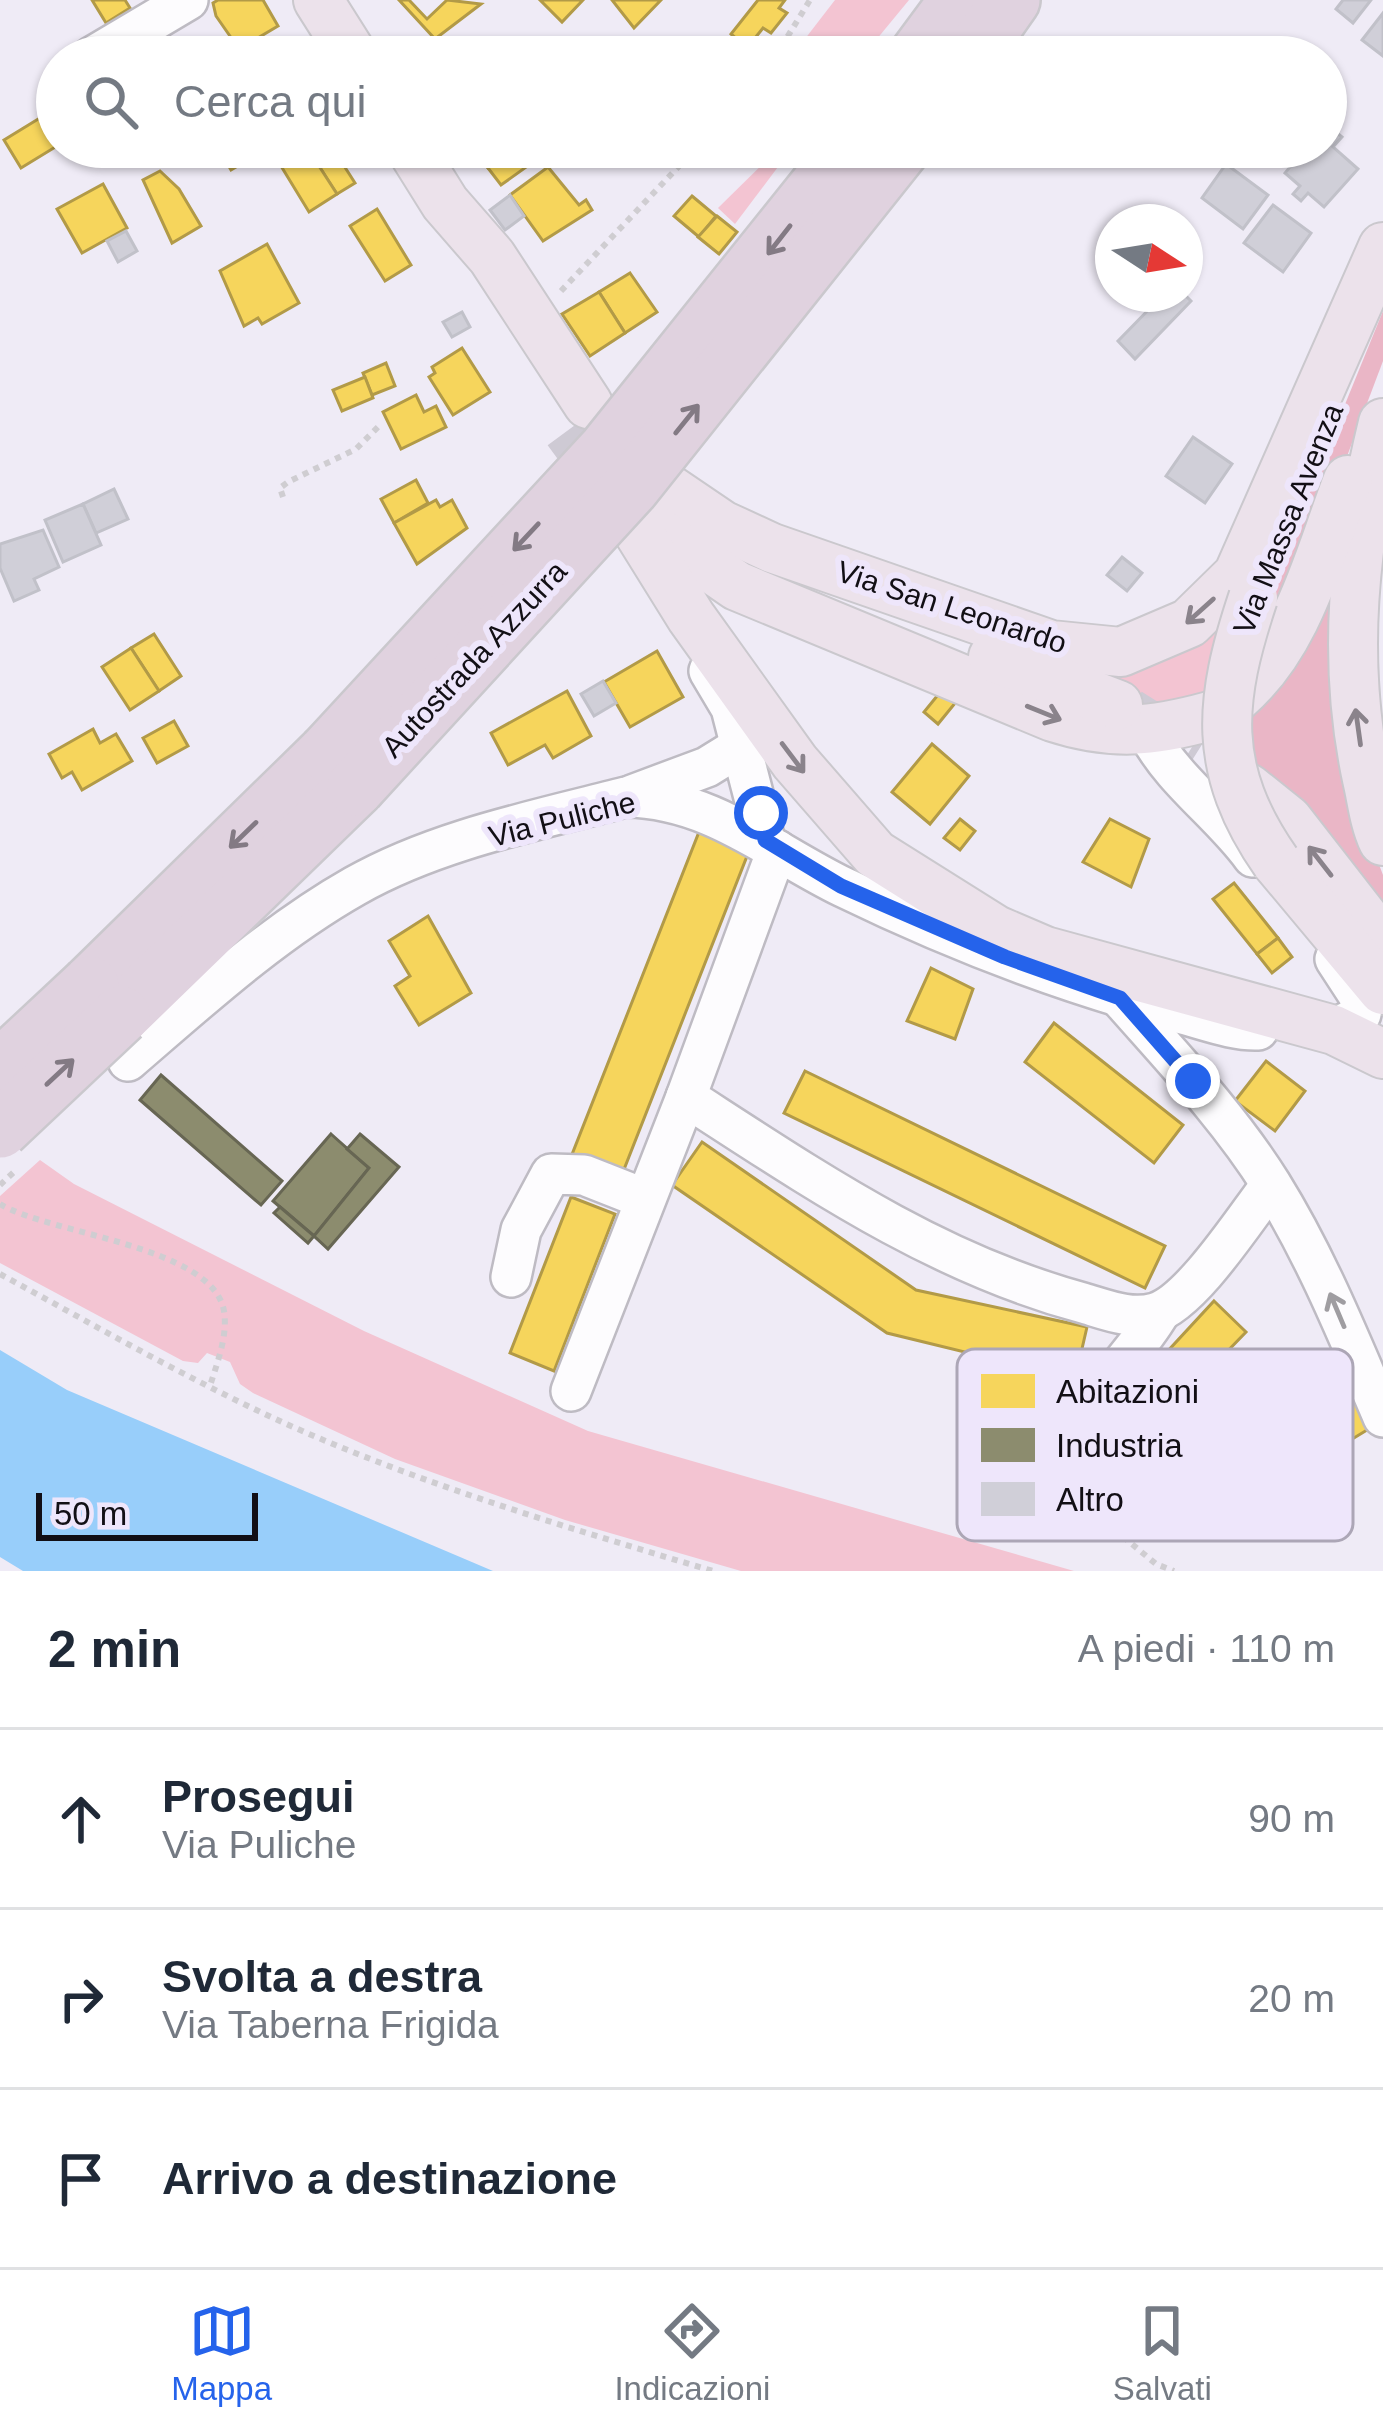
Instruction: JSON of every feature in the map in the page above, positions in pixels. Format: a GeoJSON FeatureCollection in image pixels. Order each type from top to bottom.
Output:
{"type":"FeatureCollection","features":[{"type":"Feature","properties":{"kind":"highway","name":"Autostrada Azzurra"},"geometry":{"type":"LineString","coordinates":[[0,1129],[113,1020],[342,770],[833,168]]}},
{"type":"Feature","properties":{"kind":"highway","name":"Autostrada Azzurra"},"geometry":{"type":"LineString","coordinates":[[342,770],[632,487],[885,168]]}},
{"type":"Feature","properties":{"kind":"highway","name":"Autostrada Azzurra"},"geometry":{"type":"LineString","coordinates":[[0,1069],[113,1020]]}},
{"type":"Feature","properties":{"kind":"main road"},"geometry":{"type":"LineString","coordinates":[[318,0],[341,36]]}},
{"type":"Feature","properties":{"kind":"main road"},"geometry":{"type":"LineString","coordinates":[[424,168],[532,318],[578,418],[473,268],[452,212]]}},
{"type":"Feature","properties":{"kind":"main road","name":"Via San Leonardo"},"geometry":{"type":"LineString","coordinates":[[646,506],[722,525],[772,548],[1051,645],[1121,652],[1189,623],[1238,575],[1383,248]]}},
{"type":"Feature","properties":{"kind":"main road","name":"Via Massa Avenza"},"geometry":{"type":"LineString","coordinates":[[1383,294],[1253,598],[1229,669],[1227,758],[1243,808],[1276,862],[1383,990]]}},
{"type":"Feature","properties":{"kind":"main road"},"geometry":{"type":"LineString","coordinates":[[1383,406],[1362,443],[1294,625],[1221,744],[1288,820],[1383,942]]}},
{"type":"Feature","properties":{"kind":"main road","name":"Via Massa Avenza"},"geometry":{"type":"LineString","coordinates":[[1383,423],[1357,550],[1352,628],[1363,758],[1383,842]]}},
{"type":"Feature","properties":{"kind":"main road"},"geometry":{"type":"LineString","coordinates":[[646,506],[691,616],[844,823],[875,854],[996,931],[1045,951],[1319,1026],[1383,1054]]}},
{"type":"Feature","properties":{"kind":"main road","name":"Via San Leonardo"},"geometry":{"type":"LineString","coordinates":[[646,506],[737,586],[1053,717],[1093,730],[1133,719],[1221,744]]}},
{"type":"Feature","properties":{"kind":"street"},"geometry":{"type":"LineString","coordinates":[[127,36],[188,0]]}},
{"type":"Feature","properties":{"kind":"street"},"geometry":{"type":"LineString","coordinates":[[571,1391],[686,1097],[771,845],[731,708],[692,643],[691,616]]}},
{"type":"Feature","properties":{"kind":"street"},"geometry":{"type":"LineString","coordinates":[[1133,719],[1164,762],[1224,817],[1360,990],[1361,1014],[1319,1026]]}},
{"type":"Feature","properties":{"kind":"street"},"geometry":{"type":"LineString","coordinates":[[626,797],[707,767],[741,746]]}},
{"type":"Feature","properties":{"kind":"street","name":"Via Puliche"},"geometry":{"type":"LineString","coordinates":[[113,1020],[358,884],[419,858],[626,797],[675,802],[771,845],[841,886],[964,940],[1120,998],[1247,1030],[1319,1026]]}},
{"type":"Feature","properties":{"kind":"street"},"geometry":{"type":"LineString","coordinates":[[1120,998],[1193,1081],[1271,1185],[1330,1292],[1383,1418]]}},
{"type":"Feature","properties":{"kind":"street"},"geometry":{"type":"LineString","coordinates":[[686,1097],[928,1247],[1051,1294],[1133,1317],[1160,1312]]}},
{"type":"Feature","properties":{"kind":"street"},"geometry":{"type":"LineString","coordinates":[[512,1277],[521,1230],[551,1174],[584,1175],[645,1199]]}},
{"type":"Feature","properties":{"kind":"street"},"geometry":{"type":"LineString","coordinates":[[1138,1349],[1160,1312],[1192,1283],[1271,1185]]}},
{"type":"Feature","properties":{"kind":"path"},"geometry":{"type":"LineString","coordinates":[[788,36],[810,0]]}},
{"type":"Feature","properties":{"kind":"path"},"geometry":{"type":"LineString","coordinates":[[532,318],[677,168]]}},
{"type":"Feature","properties":{"kind":"path"},"geometry":{"type":"LineString","coordinates":[[283,496],[280,488],[288,482],[356,449],[380,425]]}},
{"type":"Feature","properties":{"kind":"path"},"geometry":{"type":"LineString","coordinates":[[0,1204],[76,1233],[134,1246],[181,1266],[212,1288],[224,1308],[210,1387]]}},
{"type":"Feature","properties":{"kind":"path"},"geometry":{"type":"LineString","coordinates":[[0,1274],[210,1387],[329,1443],[486,1503],[713,1571]]}},
{"type":"Feature","properties":{"kind":"path"},"geometry":{"type":"LineString","coordinates":[[1129,1541],[1156,1564],[1174,1571]]}},
{"type":"Feature","properties":{"kind":"shaded area"},"geometry":{"type":"Polygon","coordinates":[[[835,0],[909,0],[879,36],[807,36],[835,0]]]}},
{"type":"Feature","properties":{"kind":"shaded area"},"geometry":{"type":"Polygon","coordinates":[[[759,168],[777,168],[735,224],[718,208],[759,168]]]}},
{"type":"Feature","properties":{"kind":"shaded area"},"geometry":{"type":"Polygon","coordinates":[[[1383,311],[1383,361],[1312,549],[1243,655],[1383,311]]]}},
{"type":"Feature","properties":{"kind":"shaded area"},"geometry":{"type":"Polygon","coordinates":[[[1339,540],[1370,841],[1383,875],[1383,910],[1241,758],[1237,736],[1339,540]]]}},
{"type":"Feature","properties":{"kind":"shaded area"},"geometry":{"type":"Polygon","coordinates":[[[1235,595],[1210,700],[1114,721],[1132,685],[1054,661],[1235,595]]]}},
{"type":"Feature","properties":{"kind":"shaded area"},"geometry":{"type":"Polygon","coordinates":[[[40,1160],[74,1184],[364,1331],[588,1431],[1074,1571],[741,1571],[565,1520],[395,1459],[253,1393],[240,1384],[230,1362],[207,1353],[198,1363],[183,1361],[0,1263],[0,1196],[40,1160]]]}},
{"type":"Feature","properties":{"kind":"water"},"geometry":{"type":"Polygon","coordinates":[[[0,1350],[67,1390],[493,1571],[23,1571],[0,1557],[0,1350]]]}},
{"type":"Feature","properties":{"kind":"building: Abitazioni"},"geometry":{"type":"Polygon","coordinates":[[[92,0],[125,0],[130,8],[106,23],[92,0]]]}},
{"type":"Feature","properties":{"kind":"building: Abitazioni"},"geometry":{"type":"Polygon","coordinates":[[[263,0],[278,26],[261,36],[230,36],[213,3],[263,0]]]}},
{"type":"Feature","properties":{"kind":"building: Abitazioni"},"geometry":{"type":"Polygon","coordinates":[[[399,0],[409,0],[427,19],[447,0],[481,4],[439,36],[432,36],[399,0]]]}},
{"type":"Feature","properties":{"kind":"building: Abitazioni"},"geometry":{"type":"Polygon","coordinates":[[[540,0],[583,0],[562,22],[540,0]]]}},
{"type":"Feature","properties":{"kind":"building: Abitazioni"},"geometry":{"type":"Polygon","coordinates":[[[612,0],[661,0],[634,28],[612,0]]]}},
{"type":"Feature","properties":{"kind":"building: Abitazioni"},"geometry":{"type":"Polygon","coordinates":[[[758,0],[785,0],[779,8],[787,13],[771,33],[763,28],[757,36],[731,34],[758,0]]]}},
{"type":"Feature","properties":{"kind":"building: Abitazioni"},"geometry":{"type":"Polygon","coordinates":[[[36,120],[36,159],[21,168],[4,140],[36,120]]]}},
{"type":"Feature","properties":{"kind":"building: Abitazioni"},"geometry":{"type":"Polygon","coordinates":[[[282,168],[320,168],[337,194],[309,212],[282,168]]]}},
{"type":"Feature","properties":{"kind":"building: Abitazioni"},"geometry":{"type":"Polygon","coordinates":[[[320,168],[345,168],[355,183],[337,194],[320,168]]]}},
{"type":"Feature","properties":{"kind":"building: Abitazioni"},"geometry":{"type":"Polygon","coordinates":[[[488,168],[525,168],[501,185],[488,168]]]}},
{"type":"Feature","properties":{"kind":"building: Abitazioni"},"geometry":{"type":"Polygon","coordinates":[[[549,168],[579,205],[586,200],[592,210],[543,241],[510,195],[549,168]]]}},
{"type":"Feature","properties":{"kind":"building: Abitazioni"},"geometry":{"type":"Polygon","coordinates":[[[160,171],[179,189],[201,226],[172,243],[143,180],[160,171]]]}},
{"type":"Feature","properties":{"kind":"building: Abitazioni"},"geometry":{"type":"Polygon","coordinates":[[[103,184],[127,228],[82,253],[57,209],[103,184]]]}},
{"type":"Feature","properties":{"kind":"building: Abitazioni"},"geometry":{"type":"Polygon","coordinates":[[[692,196],[716,216],[699,237],[674,216],[692,196]]]}},
{"type":"Feature","properties":{"kind":"building: Abitazioni"},"geometry":{"type":"Polygon","coordinates":[[[377,209],[411,265],[385,281],[350,226],[377,209]]]}},
{"type":"Feature","properties":{"kind":"building: Abitazioni"},"geometry":{"type":"Polygon","coordinates":[[[717,216],[737,232],[719,254],[698,237],[717,216]]]}},
{"type":"Feature","properties":{"kind":"building: Abitazioni"},"geometry":{"type":"Polygon","coordinates":[[[267,244],[299,303],[262,324],[258,318],[244,326],[220,271],[267,244]]]}},
{"type":"Feature","properties":{"kind":"building: Abitazioni"},"geometry":{"type":"Polygon","coordinates":[[[630,273],[657,312],[625,333],[599,292],[630,273]]]}},
{"type":"Feature","properties":{"kind":"building: Abitazioni"},"geometry":{"type":"Polygon","coordinates":[[[599,292],[625,333],[590,356],[562,314],[599,292]]]}},
{"type":"Feature","properties":{"kind":"building: Abitazioni"},"geometry":{"type":"Polygon","coordinates":[[[462,348],[490,392],[453,415],[429,377],[435,373],[432,367],[462,348]]]}},
{"type":"Feature","properties":{"kind":"building: Abitazioni"},"geometry":{"type":"Polygon","coordinates":[[[386,363],[395,386],[372,395],[363,373],[386,363]]]}},
{"type":"Feature","properties":{"kind":"building: Abitazioni"},"geometry":{"type":"Polygon","coordinates":[[[365,377],[373,398],[342,411],[333,390],[365,377]]]}},
{"type":"Feature","properties":{"kind":"building: Abitazioni"},"geometry":{"type":"Polygon","coordinates":[[[416,395],[424,412],[436,406],[446,427],[401,449],[383,412],[416,395]]]}},
{"type":"Feature","properties":{"kind":"building: Abitazioni"},"geometry":{"type":"Polygon","coordinates":[[[416,480],[428,503],[394,523],[381,499],[416,480]]]}},
{"type":"Feature","properties":{"kind":"building: Abitazioni"},"geometry":{"type":"Polygon","coordinates":[[[436,500],[440,507],[452,500],[467,528],[417,564],[394,523],[436,500]]]}},
{"type":"Feature","properties":{"kind":"building: Abitazioni"},"geometry":{"type":"Polygon","coordinates":[[[154,634],[181,676],[159,691],[131,648],[154,634]]]}},
{"type":"Feature","properties":{"kind":"building: Abitazioni"},"geometry":{"type":"Polygon","coordinates":[[[131,648],[159,691],[130,710],[102,667],[131,648]]]}},
{"type":"Feature","properties":{"kind":"building: Abitazioni"},"geometry":{"type":"Polygon","coordinates":[[[657,651],[683,697],[630,727],[604,682],[657,651]]]}},
{"type":"Feature","properties":{"kind":"building: Abitazioni"},"geometry":{"type":"Polygon","coordinates":[[[942,690],[956,702],[938,724],[924,712],[942,690]]]}},
{"type":"Feature","properties":{"kind":"building: Abitazioni"},"geometry":{"type":"Polygon","coordinates":[[[567,691],[591,736],[553,758],[545,745],[508,765],[491,733],[567,691]]]}},
{"type":"Feature","properties":{"kind":"building: Abitazioni"},"geometry":{"type":"Polygon","coordinates":[[[174,721],[188,746],[157,763],[143,738],[174,721]]]}},
{"type":"Feature","properties":{"kind":"building: Abitazioni"},"geometry":{"type":"Polygon","coordinates":[[[93,729],[100,743],[116,734],[132,761],[82,790],[72,772],[62,778],[49,754],[93,729]]]}},
{"type":"Feature","properties":{"kind":"building: Abitazioni"},"geometry":{"type":"Polygon","coordinates":[[[932,744],[969,776],[930,824],[892,792],[932,744]]]}},
{"type":"Feature","properties":{"kind":"building: Abitazioni"},"geometry":{"type":"Polygon","coordinates":[[[960,819],[975,831],[960,850],[944,838],[960,819]]]}},
{"type":"Feature","properties":{"kind":"building: Abitazioni"},"geometry":{"type":"Polygon","coordinates":[[[1110,819],[1149,839],[1131,887],[1083,862],[1110,819]]]}},
{"type":"Feature","properties":{"kind":"building: Abitazioni"},"geometry":{"type":"Polygon","coordinates":[[[699,832],[749,851],[621,1177],[571,1157],[699,832]]]}},
{"type":"Feature","properties":{"kind":"building: Abitazioni"},"geometry":{"type":"Polygon","coordinates":[[[1234,883],[1278,938],[1257,954],[1213,899],[1234,883]]]}},
{"type":"Feature","properties":{"kind":"building: Abitazioni"},"geometry":{"type":"Polygon","coordinates":[[[428,916],[471,993],[419,1025],[395,986],[410,976],[389,941],[428,916]]]}},
{"type":"Feature","properties":{"kind":"building: Abitazioni"},"geometry":{"type":"Polygon","coordinates":[[[1278,938],[1292,957],[1272,973],[1257,954],[1278,938]]]}},
{"type":"Feature","properties":{"kind":"building: Abitazioni"},"geometry":{"type":"Polygon","coordinates":[[[931,968],[973,989],[955,1039],[907,1021],[931,968]]]}},
{"type":"Feature","properties":{"kind":"building: Abitazioni"},"geometry":{"type":"Polygon","coordinates":[[[1054,1023],[1183,1125],[1154,1163],[1025,1062],[1054,1023]]]}},
{"type":"Feature","properties":{"kind":"building: Abitazioni"},"geometry":{"type":"Polygon","coordinates":[[[1266,1061],[1305,1091],[1275,1131],[1235,1101],[1266,1061]]]}},
{"type":"Feature","properties":{"kind":"building: Abitazioni"},"geometry":{"type":"Polygon","coordinates":[[[805,1071],[1165,1246],[1145,1288],[784,1113],[805,1071]]]}},
{"type":"Feature","properties":{"kind":"building: Abitazioni"},"geometry":{"type":"Polygon","coordinates":[[[702,1142],[916,1290],[1087,1327],[1082,1349],[957,1350],[887,1333],[672,1185],[702,1142]]]}},
{"type":"Feature","properties":{"kind":"building: Abitazioni"},"geometry":{"type":"Polygon","coordinates":[[[571,1197],[615,1214],[554,1371],[510,1353],[571,1197]]]}},
{"type":"Feature","properties":{"kind":"building: Abitazioni"},"geometry":{"type":"Polygon","coordinates":[[[1214,1301],[1246,1332],[1230,1349],[1170,1349],[1214,1301]]]}},
{"type":"Feature","properties":{"kind":"building: Abitazioni"},"geometry":{"type":"Polygon","coordinates":[[[1353,1388],[1372,1427],[1353,1439],[1353,1388]]]}},
{"type":"Feature","properties":{"kind":"building: Industria"},"geometry":{"type":"Polygon","coordinates":[[[161,1075],[282,1181],[261,1205],[140,1100],[161,1075]]]}},
{"type":"Feature","properties":{"kind":"building: Industria"},"geometry":{"type":"Polygon","coordinates":[[[331,1134],[369,1168],[314,1236],[273,1201],[331,1134]]]}},
{"type":"Feature","properties":{"kind":"building: Industria"},"geometry":{"type":"Polygon","coordinates":[[[360,1134],[399,1167],[328,1249],[314,1236],[369,1168],[347,1149],[360,1134]]]}},
{"type":"Feature","properties":{"kind":"building: Industria"},"geometry":{"type":"Polygon","coordinates":[[[280,1207],[314,1236],[308,1243],[274,1213],[280,1207]]]}},
{"type":"Feature","properties":{"kind":"building: Altro"},"geometry":{"type":"Polygon","coordinates":[[[1343,0],[1371,0],[1353,23],[1336,9],[1343,0]]]}},
{"type":"Feature","properties":{"kind":"building: Altro"},"geometry":{"type":"Polygon","coordinates":[[[1383,13],[1383,56],[1362,40],[1383,13]]]}},
{"type":"Feature","properties":{"kind":"building: Altro"},"geometry":{"type":"Polygon","coordinates":[[[1347,159],[1358,169],[1324,207],[1308,193],[1301,201],[1293,194],[1300,186],[1285,173],[1289,168],[1347,168],[1347,159]]]}},
{"type":"Feature","properties":{"kind":"building: Altro"},"geometry":{"type":"Polygon","coordinates":[[[1223,168],[1231,168],[1268,195],[1243,229],[1202,198],[1223,168]]]}},
{"type":"Feature","properties":{"kind":"building: Altro"},"geometry":{"type":"Polygon","coordinates":[[[510,195],[524,216],[505,230],[490,210],[510,195]]]}},
{"type":"Feature","properties":{"kind":"building: Altro"},"geometry":{"type":"Polygon","coordinates":[[[1273,205],[1311,233],[1283,272],[1244,243],[1273,205]]]}},
{"type":"Feature","properties":{"kind":"building: Altro"},"geometry":{"type":"Polygon","coordinates":[[[126,231],[137,251],[118,262],[107,241],[126,231]]]}},
{"type":"Feature","properties":{"kind":"building: Altro"},"geometry":{"type":"Polygon","coordinates":[[[462,312],[470,327],[452,337],[443,322],[462,312]]]}},
{"type":"Feature","properties":{"kind":"building: Altro"},"geometry":{"type":"Polygon","coordinates":[[[1146,312],[1180,312],[1135,359],[1118,341],[1146,312]]]}},
{"type":"Feature","properties":{"kind":"building: Altro"},"geometry":{"type":"Polygon","coordinates":[[[1193,437],[1232,464],[1205,503],[1166,476],[1193,437]]]}},
{"type":"Feature","properties":{"kind":"building: Altro"},"geometry":{"type":"Polygon","coordinates":[[[114,489],[128,519],[96,533],[83,504],[114,489]]]}},
{"type":"Feature","properties":{"kind":"building: Altro"},"geometry":{"type":"Polygon","coordinates":[[[83,504],[101,545],[63,562],[45,520],[83,504]]]}},
{"type":"Feature","properties":{"kind":"building: Altro"},"geometry":{"type":"Polygon","coordinates":[[[43,530],[59,567],[34,579],[39,590],[14,601],[0,568],[0,544],[43,530]]]}},
{"type":"Feature","properties":{"kind":"building: Altro"},"geometry":{"type":"Polygon","coordinates":[[[1122,557],[1142,573],[1127,591],[1107,575],[1122,557]]]}},
{"type":"Feature","properties":{"kind":"building: Altro"},"geometry":{"type":"Polygon","coordinates":[[[603,681],[616,703],[594,716],[581,694],[603,681]]]}},
{"type":"Feature","properties":{"kind":"tunnel"},"geometry":{"type":"LineString","coordinates":[[567,431],[614,495]]}},
{"type":"Feature","properties":{"kind":"tunnel"},"geometry":{"type":"LineString","coordinates":[[1129,712],[1196,754]]}},
{"type":"Feature","properties":{"kind":"route"},"geometry":{"type":"LineString","coordinates":[[761,813],[765,840],[841,886],[1005,957],[1120,998],[1193,1081]]}}]}
